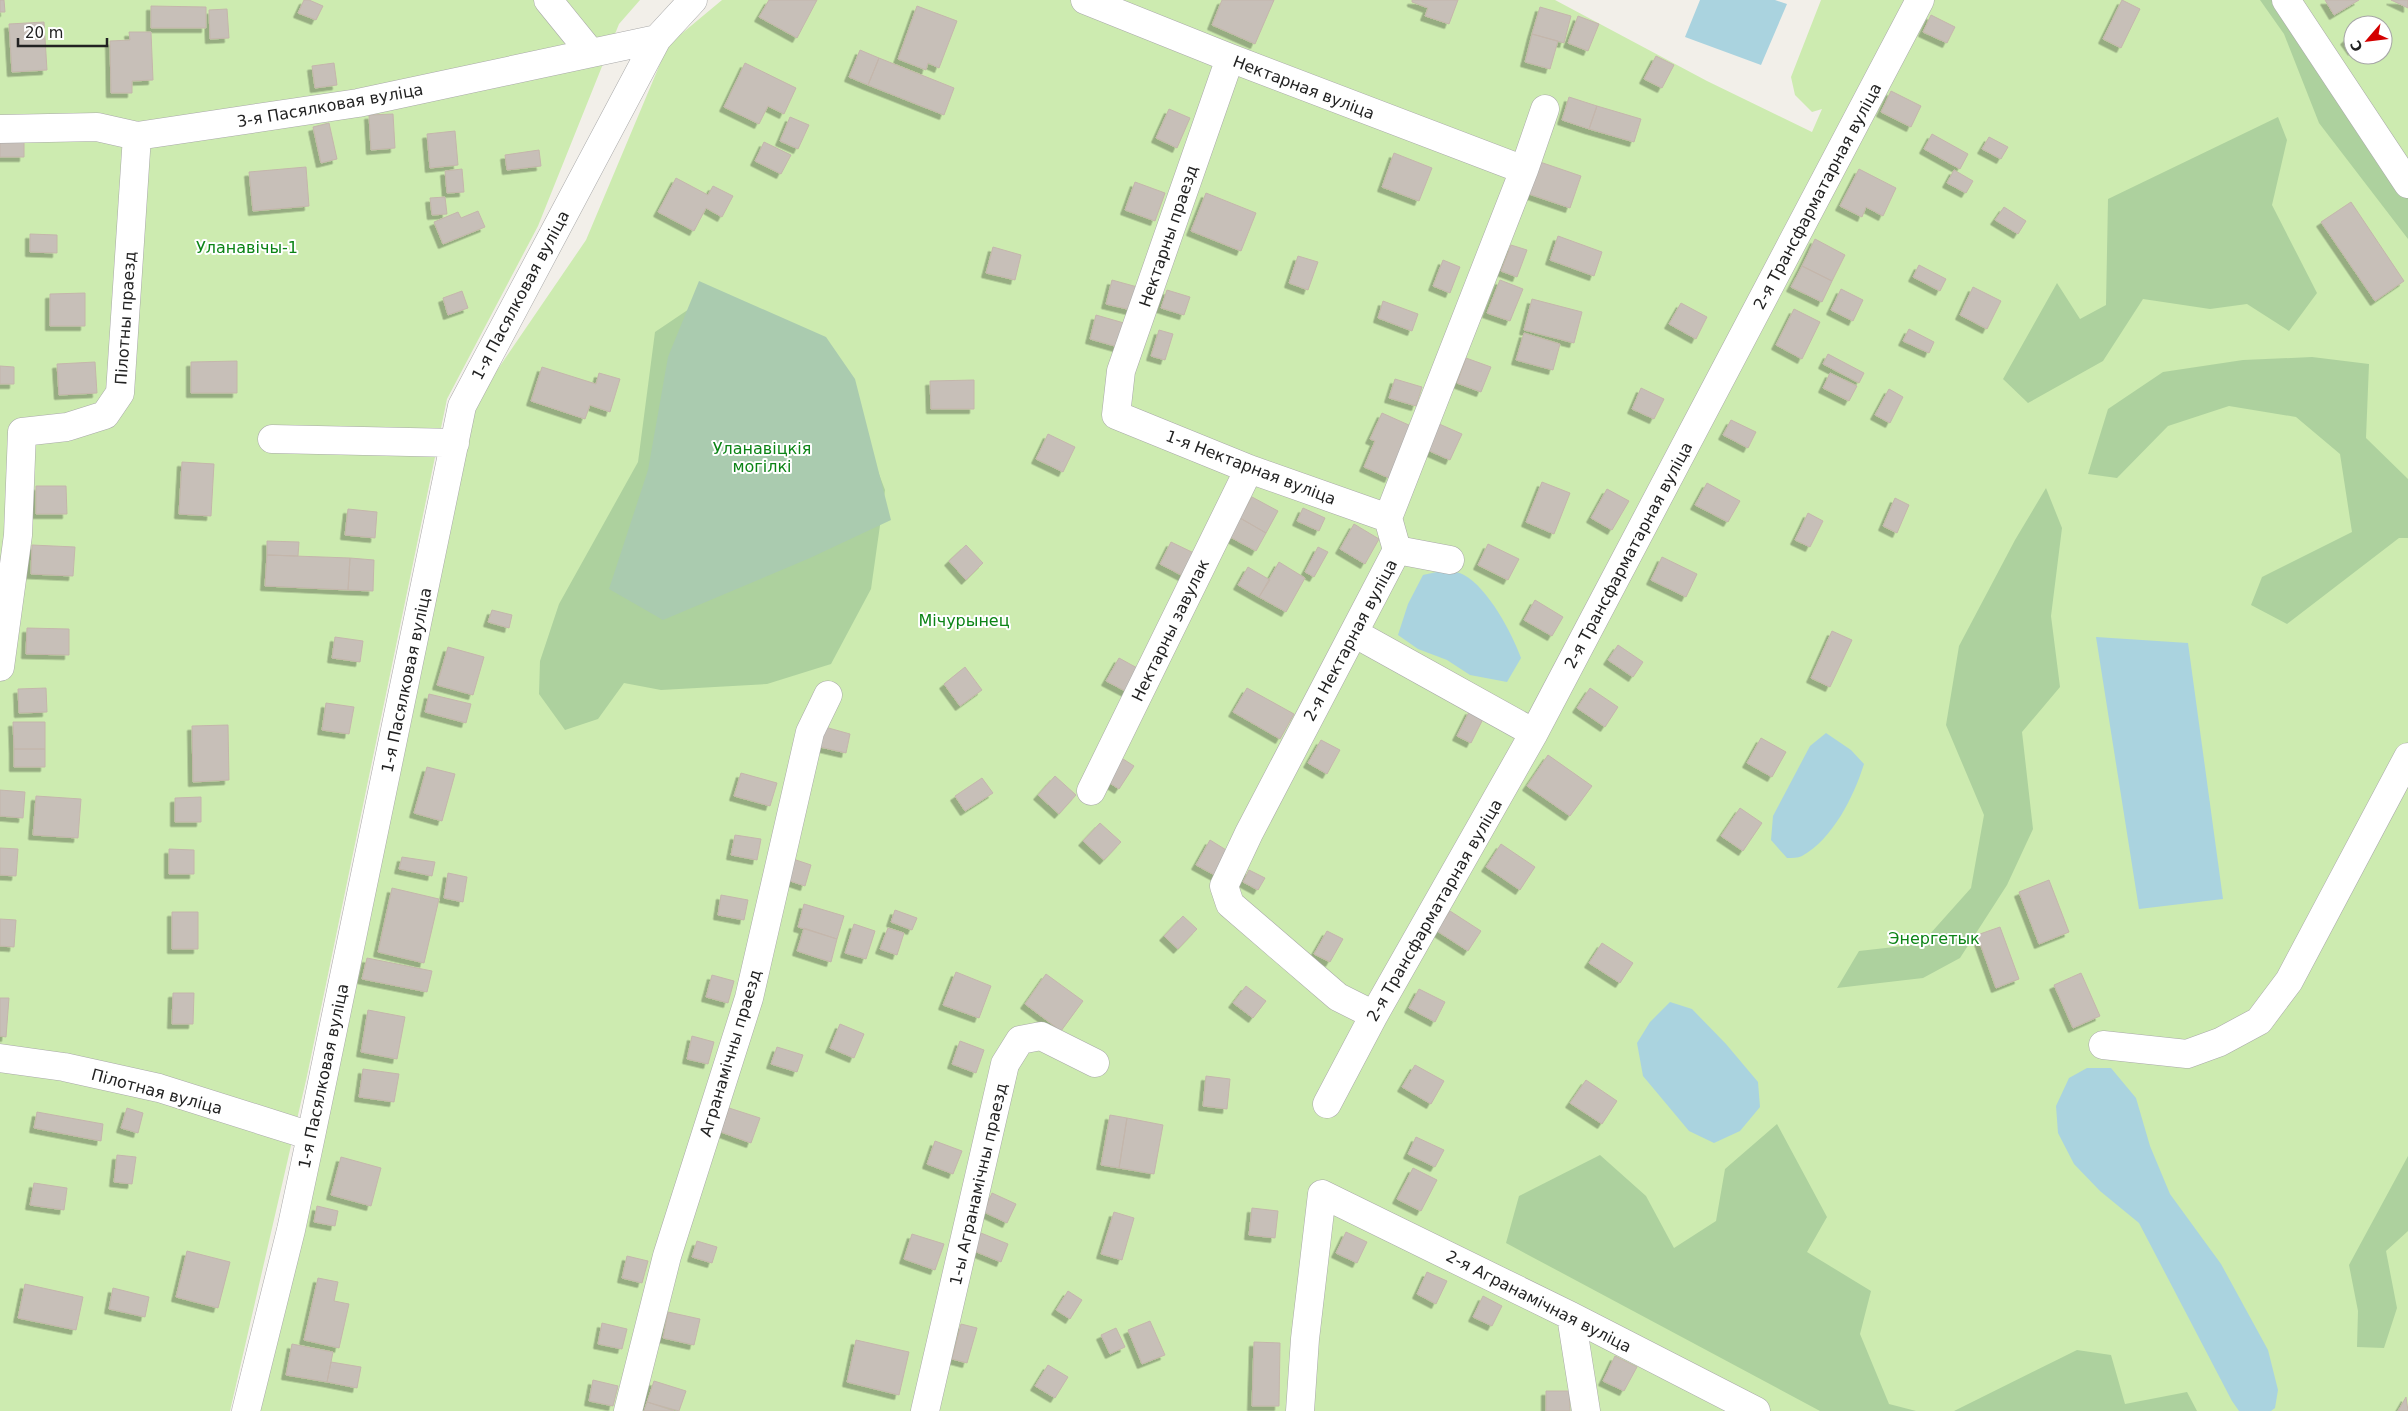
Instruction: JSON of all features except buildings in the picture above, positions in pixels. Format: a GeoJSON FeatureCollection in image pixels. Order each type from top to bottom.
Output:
{"type":"FeatureCollection","features":[{"type":"Feature","properties":{"kind":"street"},"geometry":{"type":"LineString","coordinates":[[548,0],[591,52]]}},
{"type":"Feature","properties":{"kind":"street","name":"1-я Пасялковая вуліца"},"geometry":{"type":"LineString","coordinates":[[246,1411],[291,1230],[462,406],[657,39],[693,0]]}},
{"type":"Feature","properties":{"kind":"street","name":"Нектарная вуліца"},"geometry":{"type":"LineString","coordinates":[[1086,0],[1230,58],[1524,170]]}},
{"type":"Feature","properties":{"kind":"street","name":"2-я Трансфарматарная вуліца"},"geometry":{"type":"LineString","coordinates":[[1326,1104],[1374,1015],[1534,733],[1920,0]]}},
{"type":"Feature","properties":{"kind":"street"},"geometry":{"type":"LineString","coordinates":[[2286,0],[2408,184]]}},
{"type":"Feature","properties":{"kind":"street","name":"3-я Пасялковая вуліца"},"geometry":{"type":"LineString","coordinates":[[0,129],[97,127],[137,136],[358,103],[657,39]]}},
{"type":"Feature","properties":{"kind":"street","name":"Нектарны праезд"},"geometry":{"type":"LineString","coordinates":[[1116,415],[1121,371],[1230,58]]}},
{"type":"Feature","properties":{"kind":"street"},"geometry":{"type":"LineString","coordinates":[[1388,518],[1524,170],[1545,109]]}},
{"type":"Feature","properties":{"kind":"street","name":"Пілотны праезд"},"geometry":{"type":"LineString","coordinates":[[0,667],[18,535],[11,432],[67,427],[105,415],[120,393],[137,136]]}},
{"type":"Feature","properties":{"kind":"street","name":"1-я Нектарная вуліца"},"geometry":{"type":"LineString","coordinates":[[1116,415],[1249,469],[1388,518]]}},
{"type":"Feature","properties":{"kind":"street"},"geometry":{"type":"LineString","coordinates":[[272,439],[455,443]]}},
{"type":"Feature","properties":{"kind":"street","name":"Нектарны завулак"},"geometry":{"type":"LineString","coordinates":[[1091,791],[1249,469]]}},
{"type":"Feature","properties":{"kind":"street","name":"2-я Нектарная вуліца"},"geometry":{"type":"LineString","coordinates":[[1374,1015],[1338,997],[1230,904],[1224,886],[1249,833],[1397,550],[1388,518]]}},
{"type":"Feature","properties":{"kind":"street"},"geometry":{"type":"LineString","coordinates":[[1397,550],[1450,560]]}},
{"type":"Feature","properties":{"kind":"street"},"geometry":{"type":"LineString","coordinates":[[1354,633],[1534,733]]}},
{"type":"Feature","properties":{"kind":"street","name":"Агранамічны праезд"},"geometry":{"type":"LineString","coordinates":[[628,1411],[668,1256],[749,998],[810,732],[828,695]]}},
{"type":"Feature","properties":{"kind":"street"},"geometry":{"type":"LineString","coordinates":[[2104,1046],[2188,1054],[2220,1042],[2258,1021],[2289,981],[2408,757]]}},
{"type":"Feature","properties":{"kind":"street","name":"1-ы Агранамічны праезд"},"geometry":{"type":"LineString","coordinates":[[925,1411],[1005,1064],[1020,1040],[1041,1036],[1095,1063]]}},
{"type":"Feature","properties":{"kind":"street","name":"Пілотная вуліца"},"geometry":{"type":"LineString","coordinates":[[0,1058],[64,1067],[159,1088],[311,1136]]}},
{"type":"Feature","properties":{"kind":"street","name":"2-я Агранамічная вуліца"},"geometry":{"type":"LineString","coordinates":[[1300,1411],[1305,1339],[1322,1194],[1571,1316],[1756,1411]]}},
{"type":"Feature","properties":{"kind":"street"},"geometry":{"type":"LineString","coordinates":[[1571,1316],[1586,1411]]}},
{"type":"Feature","properties":{"kind":"green space","name":"Уланавічы-1"},"geometry":{"type":"Polygon","coordinates":[[[0,0],[640,0],[619,24],[538,226],[447,399],[307,1076],[230,1411],[0,1411],[0,0]]]}},
{"type":"Feature","properties":{"kind":"green space"},"geometry":{"type":"Polygon","coordinates":[[[722,0],[1555,0],[1707,81],[1812,132],[1822,109],[1812,112],[1795,95],[1791,77],[1821,0],[2408,0],[2408,1411],[248,1411],[472,407],[586,240],[668,45],[722,0]]]}},
{"type":"Feature","properties":{"kind":"green space"},"geometry":{"type":"Polygon","coordinates":[[[2260,0],[2286,0],[2408,198],[2408,239],[2319,123],[2284,34],[2260,0]]]}},
{"type":"Feature","properties":{"kind":"green space"},"geometry":{"type":"Polygon","coordinates":[[[2278,117],[2287,140],[2272,205],[2317,293],[2289,331],[2247,304],[2210,309],[2143,299],[2103,361],[2028,403],[2003,379],[2057,283],[2080,319],[2106,305],[2108,199],[2278,117]]]}},
{"type":"Feature","properties":{"kind":"green space","name":"Уланавіцкія могілкі"},"geometry":{"type":"Polygon","coordinates":[[[699,281],[826,337],[855,379],[891,520],[810,558],[663,620],[609,589],[648,470],[668,357],[699,281]]]}},
{"type":"Feature","properties":{"kind":"green space"},"geometry":{"type":"Polygon","coordinates":[[[695,305],[854,408],[885,490],[871,589],[831,664],[767,684],[661,690],[624,683],[598,719],[565,730],[539,694],[540,661],[559,604],[638,462],[655,332],[695,305]]]}},
{"type":"Feature","properties":{"kind":"green space"},"geometry":{"type":"Polygon","coordinates":[[[2312,357],[2369,364],[2366,438],[2408,479],[2408,538],[2399,538],[2287,624],[2251,605],[2262,577],[2352,532],[2340,454],[2296,417],[2229,406],[2168,426],[2117,478],[2088,474],[2108,409],[2163,372],[2243,360],[2312,357]]]}},
{"type":"Feature","properties":{"kind":"green space","name":"Энергетык"},"geometry":{"type":"Polygon","coordinates":[[[2046,488],[2062,528],[2051,616],[2060,687],[2022,732],[2033,829],[2007,885],[1960,958],[1923,978],[1837,988],[1859,951],[1921,944],[1971,888],[1984,815],[1946,725],[1959,646],[2015,540],[2046,488]]]}},
{"type":"Feature","properties":{"kind":"green space"},"geometry":{"type":"Polygon","coordinates":[[[1777,1124],[1827,1217],[1807,1252],[1871,1291],[1860,1334],[1889,1404],[1916,1411],[1820,1411],[1506,1243],[1519,1196],[1600,1155],[1646,1196],[1674,1248],[1716,1221],[1725,1169],[1777,1124]]]}},
{"type":"Feature","properties":{"kind":"green space"},"geometry":{"type":"Polygon","coordinates":[[[2408,1156],[2408,1231],[2386,1251],[2397,1308],[2384,1348],[2357,1347],[2358,1311],[2349,1265],[2408,1156]]]}},
{"type":"Feature","properties":{"kind":"green space"},"geometry":{"type":"Polygon","coordinates":[[[2077,1350],[2111,1355],[2125,1404],[2187,1392],[2197,1411],[1954,1411],[2077,1350]]]}},
{"type":"Feature","properties":{"kind":"water"},"geometry":{"type":"Polygon","coordinates":[[[1700,0],[1775,0],[1787,4],[1761,65],[1685,37],[1700,0]]]}},
{"type":"Feature","properties":{"kind":"water"},"geometry":{"type":"Polygon","coordinates":[[[1441,571],[1459,573],[1473,581],[1498,612],[1512,636],[1521,658],[1507,682],[1470,675],[1447,660],[1418,649],[1398,635],[1408,604],[1423,575],[1441,571]]]}},
{"type":"Feature","properties":{"kind":"water"},"geometry":{"type":"Polygon","coordinates":[[[2096,637],[2188,643],[2223,899],[2139,909],[2096,637]]]}},
{"type":"Feature","properties":{"kind":"water"},"geometry":{"type":"Polygon","coordinates":[[[1826,733],[1851,750],[1864,764],[1848,803],[1833,828],[1802,856],[1787,858],[1771,840],[1773,816],[1810,746],[1826,733]]]}},
{"type":"Feature","properties":{"kind":"water"},"geometry":{"type":"Polygon","coordinates":[[[1670,1002],[1692,1009],[1726,1044],[1758,1082],[1760,1107],[1740,1131],[1714,1143],[1689,1131],[1643,1076],[1637,1043],[1650,1022],[1670,1002]]]}},
{"type":"Feature","properties":{"kind":"water"},"geometry":{"type":"Polygon","coordinates":[[[2087,1068],[2111,1068],[2136,1098],[2150,1146],[2170,1194],[2221,1264],[2268,1350],[2278,1390],[2275,1408],[2271,1411],[2239,1411],[2139,1223],[2100,1191],[2074,1164],[2058,1133],[2056,1106],[2069,1078],[2087,1068]]]}},
{"type":"Feature","properties":{"kind":"park label","name":"Мічурынец"},"geometry":{"type":"Point","coordinates":[964,620]}}]}
